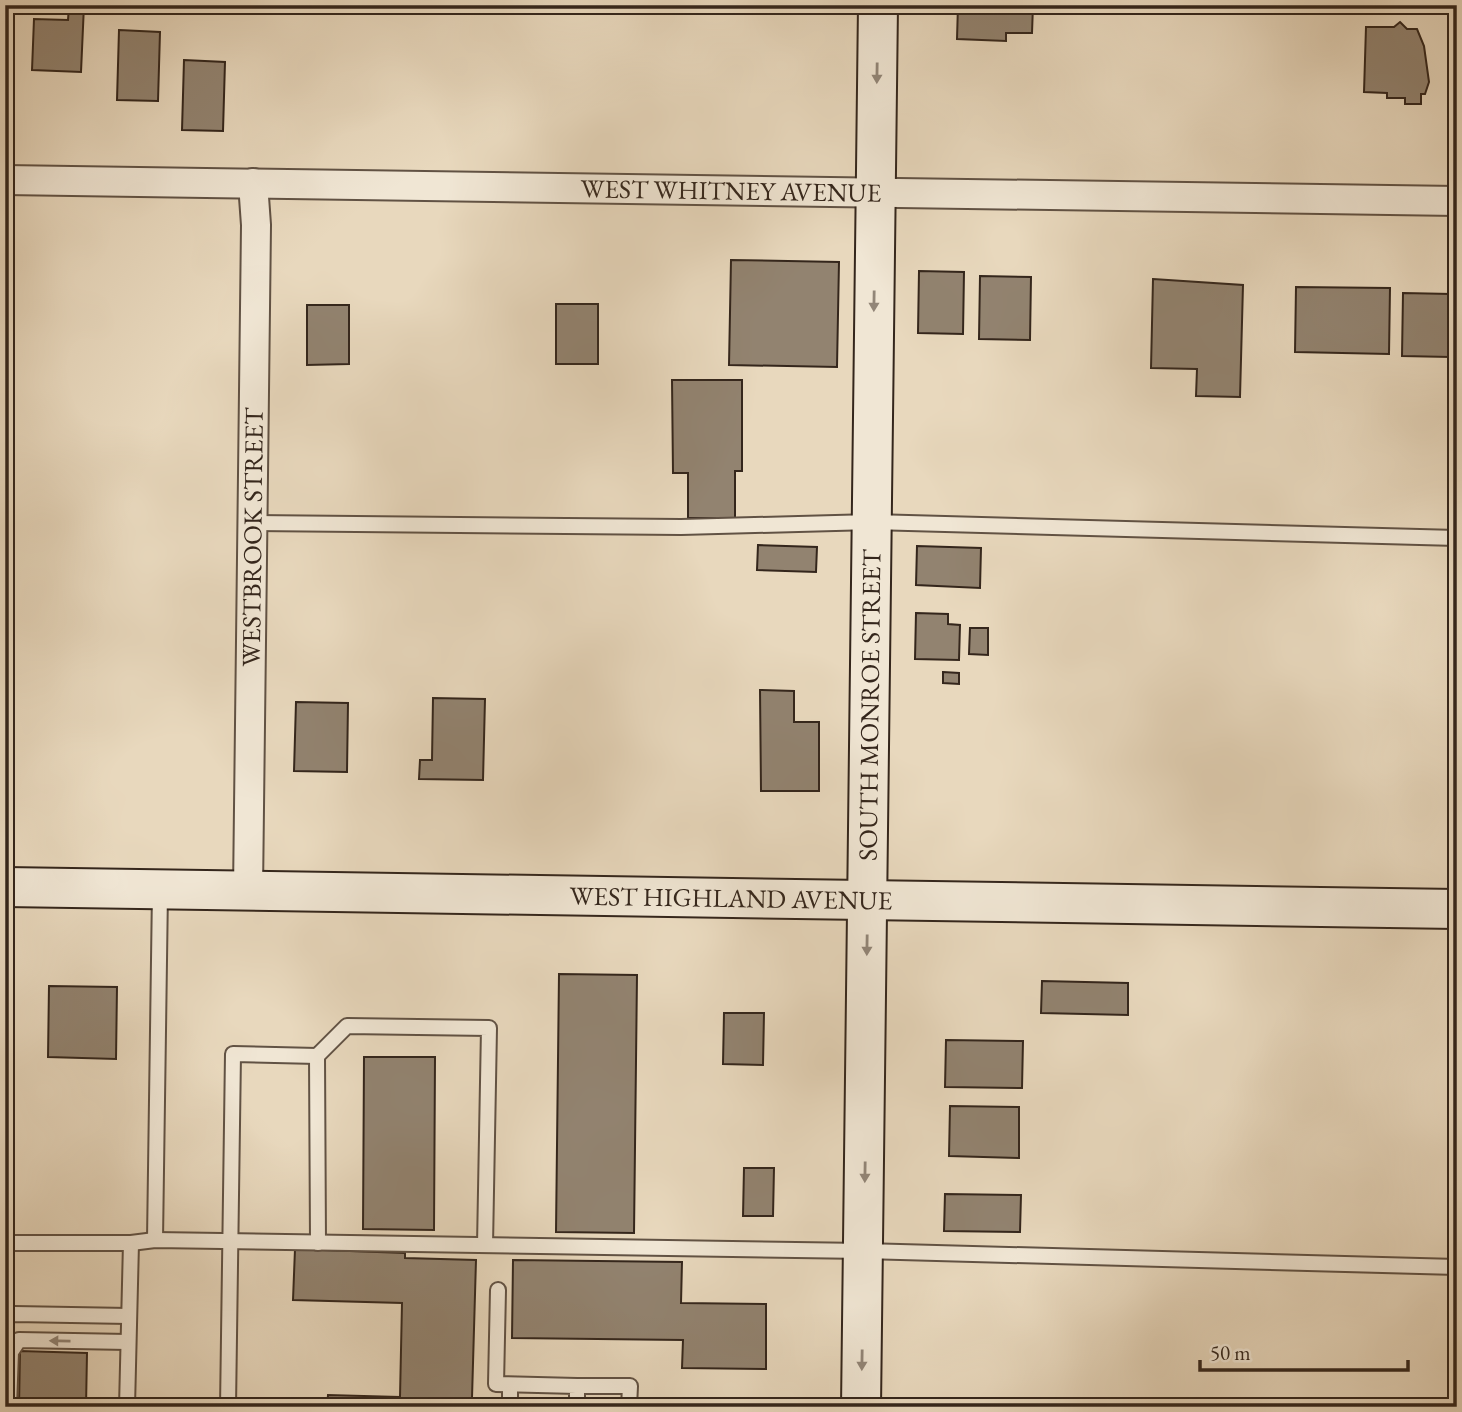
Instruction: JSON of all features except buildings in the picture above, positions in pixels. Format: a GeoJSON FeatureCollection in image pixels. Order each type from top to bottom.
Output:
{"type":"FeatureCollection","features":[{"type":"Feature","properties":{"kind":"street","name":"SOUTH MONROE STREET"},"geometry":{"type":"LineString","coordinates":[[861,1407],[878,5]]}},
{"type":"Feature","properties":{"kind":"street","name":"WEST WHITNEY AVENUE"},"geometry":{"type":"LineString","coordinates":[[5,180],[1457,201]]}},
{"type":"Feature","properties":{"kind":"street","name":"WESTBROOK STREET"},"geometry":{"type":"LineString","coordinates":[[248,891],[256,225],[253,183]]}},
{"type":"Feature","properties":{"kind":"street","name":"WEST HIGHLAND AVENUE"},"geometry":{"type":"LineString","coordinates":[[5,887],[1457,909]]}},
{"type":"Feature","properties":{"kind":"lane"},"geometry":{"type":"LineString","coordinates":[[253,523],[681,527],[872,522],[1457,538]]}},
{"type":"Feature","properties":{"kind":"lane"},"geometry":{"type":"LineString","coordinates":[[155,1240],[160,890]]}},
{"type":"Feature","properties":{"kind":"lane"},"geometry":{"type":"LineString","coordinates":[[318,1242],[317,1056],[347,1026],[489,1028],[485,1245]]}},
{"type":"Feature","properties":{"kind":"lane"},"geometry":{"type":"LineString","coordinates":[[228,1407],[233,1054],[317,1056]]}},
{"type":"Feature","properties":{"kind":"lane"},"geometry":{"type":"LineString","coordinates":[[5,1243],[131,1243],[155,1240],[864,1251],[1457,1267]]}},
{"type":"Feature","properties":{"kind":"lane"},"geometry":{"type":"LineString","coordinates":[[127,1407],[131,1243]]}},
{"type":"Feature","properties":{"kind":"lane"},"geometry":{"type":"LineString","coordinates":[[498,1290],[496,1384],[630,1386],[629,1407]]}},
{"type":"Feature","properties":{"kind":"lane"},"geometry":{"type":"LineString","coordinates":[[5,1317],[13,1314],[128,1316]]}},
{"type":"Feature","properties":{"kind":"lane"},"geometry":{"type":"LineString","coordinates":[[9,1407],[11,1352],[19,1340],[128,1342]]}},
{"type":"Feature","properties":{"kind":"lane"},"geometry":{"type":"LineString","coordinates":[[510,1385],[510,1407]]}},
{"type":"Feature","properties":{"kind":"lane"},"geometry":{"type":"LineString","coordinates":[[577,1407],[578,1386]]}}]}
